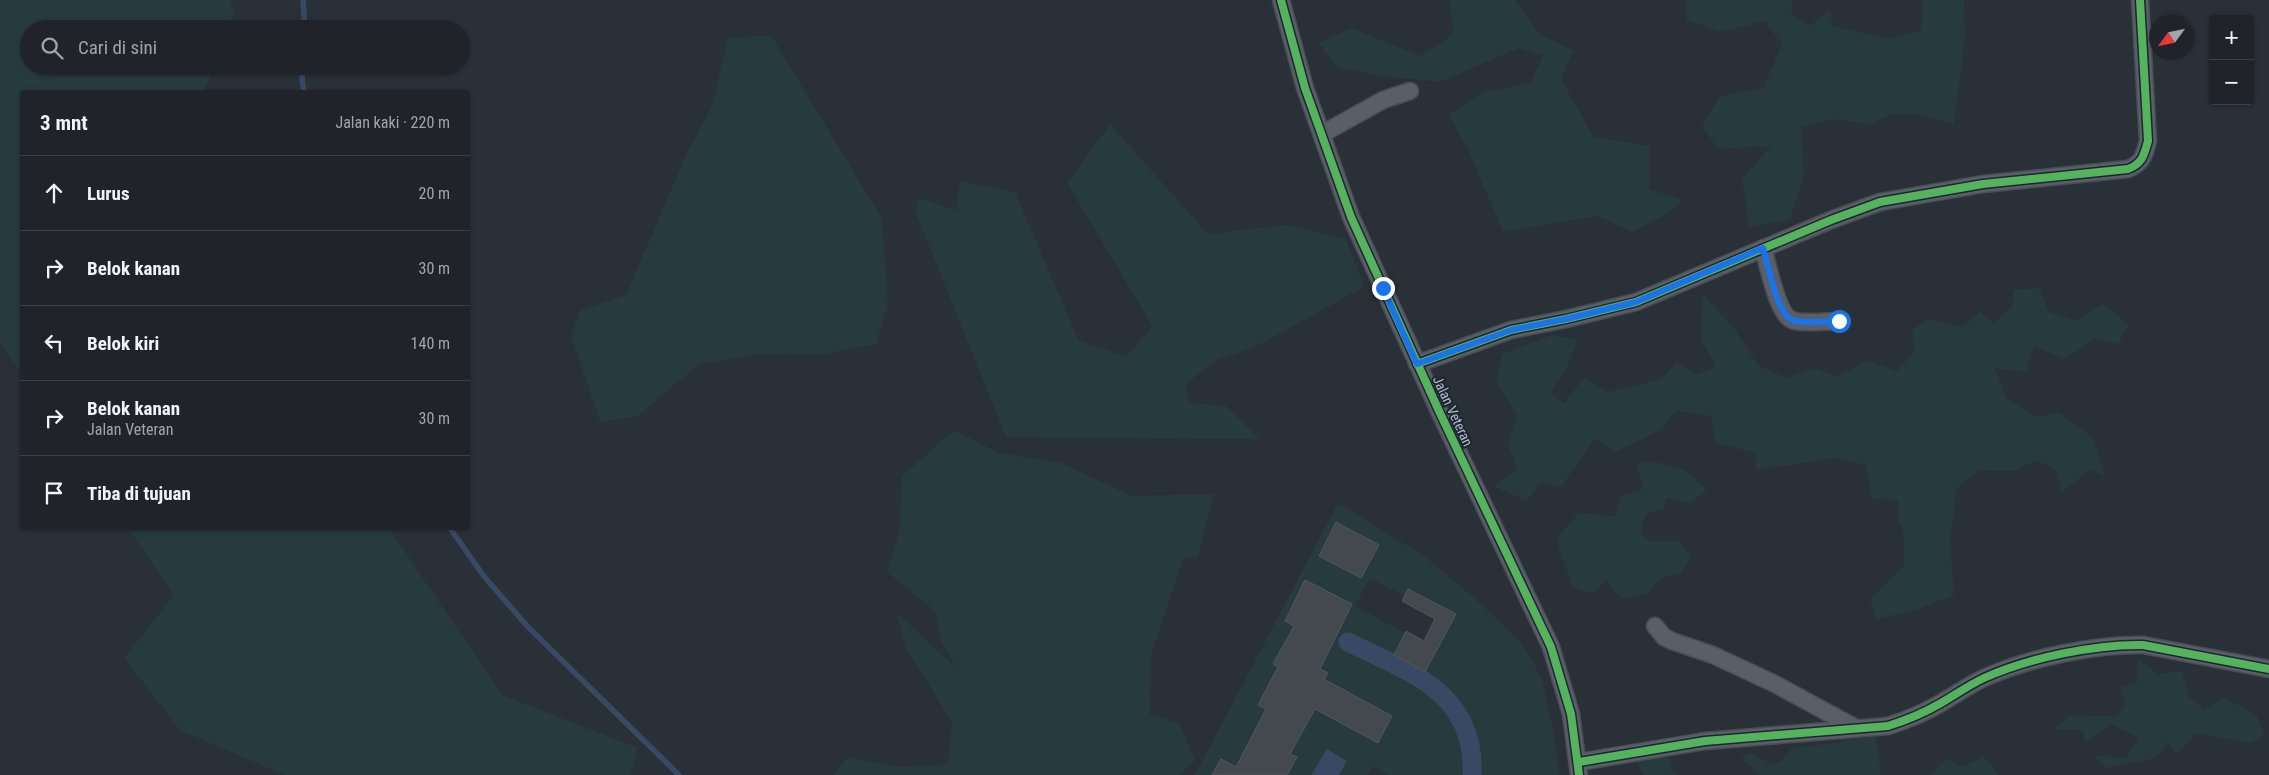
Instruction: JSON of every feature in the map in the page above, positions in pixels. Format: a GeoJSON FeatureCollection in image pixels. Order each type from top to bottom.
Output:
{"type":"FeatureCollection","features":[{"type":"Feature","properties":{"kind":"street","name":"Jalan Veteran"},"geometry":{"type":"LineString","coordinates":[[1282,0],[1305,88],[1351,217],[1417,364],[1551,647],[1571,714],[1579,768]]}},
{"type":"Feature","properties":{"kind":"street"},"geometry":{"type":"LineString","coordinates":[[1417,364],[1511,330],[1636,302],[1763,248],[1880,202],[1982,184],[2128,169],[2135,166],[2143,160],[2148,141],[2140,0]]}},
{"type":"Feature","properties":{"kind":"street"},"geometry":{"type":"LineString","coordinates":[[1322,134],[1384,100],[1410,91]]}},
{"type":"Feature","properties":{"kind":"street"},"geometry":{"type":"LineString","coordinates":[[1763,248],[1785,316],[1797,321],[1839,321]]}},
{"type":"Feature","properties":{"kind":"street"},"geometry":{"type":"LineString","coordinates":[[1655,626],[1664,637],[1713,655],[1775,684],[1856,728]]}},
{"type":"Feature","properties":{"kind":"street"},"geometry":{"type":"LineString","coordinates":[[1579,768],[1705,741],[1888,726],[1911,718],[2000,671],[2058,655],[2128,645],[2143,645],[2269,669]]}},
{"type":"Feature","properties":{"kind":"green space"},"geometry":{"type":"Polygon","coordinates":[[[0,0],[230,0],[234,13],[231,20],[20,20],[20,75],[211,75],[205,90],[20,90],[20,371],[0,341],[0,0]]]}},
{"type":"Feature","properties":{"kind":"green space"},"geometry":{"type":"Polygon","coordinates":[[[1450,0],[1515,0],[1539,33],[1573,51],[1561,79],[1594,137],[1650,146],[1649,189],[1683,200],[1667,214],[1632,232],[1598,216],[1503,232],[1470,154],[1449,115],[1483,92],[1530,83],[1543,56],[1519,48],[1440,82],[1382,76],[1338,68],[1318,43],[1352,28],[1420,56],[1453,34],[1450,0]]]}},
{"type":"Feature","properties":{"kind":"green space"},"geometry":{"type":"Polygon","coordinates":[[[1687,0],[1793,0],[1791,13],[1809,26],[1831,10],[1832,26],[1889,39],[1921,30],[1923,0],[1964,0],[1965,38],[1954,124],[1919,115],[1893,114],[1869,124],[1833,119],[1801,128],[1804,176],[1790,220],[1749,227],[1742,179],[1771,146],[1718,149],[1702,126],[1720,96],[1763,88],[1782,45],[1765,21],[1721,32],[1686,20],[1687,0]]]}},
{"type":"Feature","properties":{"kind":"green space"},"geometry":{"type":"Polygon","coordinates":[[[771,35],[882,219],[888,306],[876,344],[819,355],[760,354],[699,364],[638,416],[600,422],[571,336],[580,311],[626,295],[686,155],[712,106],[728,38],[771,35]]]}},
{"type":"Feature","properties":{"kind":"green space"},"geometry":{"type":"Polygon","coordinates":[[[1110,124],[1208,234],[1287,225],[1346,239],[1364,287],[1255,347],[1216,360],[1185,385],[1190,403],[1226,406],[1260,439],[1006,437],[916,214],[918,198],[956,210],[960,181],[1015,192],[1079,341],[1126,356],[1153,327],[1067,183],[1110,124]]]}},
{"type":"Feature","properties":{"kind":"green space"},"geometry":{"type":"Polygon","coordinates":[[[2039,288],[2049,312],[2075,321],[2103,304],[2129,325],[2118,344],[2095,339],[2064,359],[2034,346],[2026,372],[1995,368],[2007,399],[2038,417],[2059,412],[2093,438],[2105,476],[2090,470],[2062,492],[2056,471],[2037,460],[2014,471],[1979,470],[1957,488],[1950,542],[1954,595],[1919,609],[1876,619],[1870,600],[1904,565],[1903,528],[1899,525],[1898,500],[1872,499],[1866,465],[1837,458],[1755,470],[1757,453],[1715,443],[1711,416],[1677,411],[1659,431],[1615,452],[1595,439],[1560,488],[1541,483],[1526,501],[1494,486],[1517,468],[1508,445],[1517,416],[1496,381],[1502,354],[1552,335],[1578,340],[1566,370],[1550,392],[1564,404],[1584,377],[1608,392],[1661,379],[1677,363],[1697,374],[1716,367],[1701,339],[1703,295],[1734,328],[1758,365],[1786,378],[1815,368],[1838,377],[1865,360],[1897,371],[1915,351],[1912,330],[1929,319],[1963,327],[1980,311],[1993,323],[2013,306],[2013,290],[2039,288]]]}},
{"type":"Feature","properties":{"kind":"green space"},"geometry":{"type":"Polygon","coordinates":[[[954,430],[999,453],[1061,463],[1132,496],[1214,494],[1198,556],[1183,559],[1151,655],[1150,714],[1179,723],[1195,760],[1180,775],[834,775],[847,758],[901,767],[948,764],[952,722],[907,650],[896,612],[957,669],[940,640],[936,612],[887,572],[899,533],[902,476],[954,430]]]}},
{"type":"Feature","properties":{"kind":"green space"},"geometry":{"type":"Polygon","coordinates":[[[1653,461],[1685,470],[1707,490],[1691,503],[1666,498],[1664,509],[1646,514],[1640,532],[1649,541],[1680,541],[1691,557],[1680,573],[1658,580],[1650,593],[1621,599],[1606,579],[1594,594],[1573,587],[1559,549],[1559,536],[1579,513],[1615,516],[1622,495],[1643,489],[1637,464],[1653,461]]]}},
{"type":"Feature","properties":{"kind":"green space"},"geometry":{"type":"Polygon","coordinates":[[[1338,503],[1424,556],[1470,594],[1521,642],[1531,657],[1543,683],[1560,775],[1388,775],[1373,766],[1367,775],[1339,775],[1347,761],[1327,749],[1311,775],[1250,775],[1221,759],[1212,775],[1195,775],[1338,503]],[[1336,523],[1319,556],[1361,578],[1378,545],[1336,523]],[[1370,578],[1355,606],[1405,633],[1394,655],[1425,672],[1455,614],[1408,589],[1404,596],[1370,578]],[[1305,580],[1285,621],[1298,628],[1305,580]],[[1287,639],[1273,664],[1319,689],[1327,673],[1320,669],[1325,660],[1287,639]],[[1270,682],[1258,705],[1294,725],[1297,722],[1305,727],[1313,714],[1307,702],[1270,682]],[[1343,689],[1329,716],[1378,742],[1392,716],[1343,689]]]}},
{"type":"Feature","properties":{"kind":"green space"},"geometry":{"type":"Polygon","coordinates":[[[129,530],[390,530],[502,695],[638,748],[630,775],[285,775],[180,730],[124,658],[174,595],[129,530]]]}},
{"type":"Feature","properties":{"kind":"green space"},"geometry":{"type":"Polygon","coordinates":[[[2138,659],[2158,674],[2182,671],[2189,697],[2204,709],[2224,697],[2257,716],[2265,735],[2251,743],[2196,734],[2176,754],[2168,741],[2156,758],[2105,768],[2093,755],[2126,758],[2139,738],[2111,724],[2085,743],[2083,730],[2052,729],[2071,715],[2117,716],[2125,705],[2120,687],[2137,683],[2138,659]]]}},
{"type":"Feature","properties":{"kind":"green space"},"geometry":{"type":"Polygon","coordinates":[[[1876,736],[1881,775],[1760,775],[1741,757],[1753,753],[1772,765],[1783,760],[1791,749],[1876,736]]]}},
{"type":"Feature","properties":{"kind":"green space"},"geometry":{"type":"Polygon","coordinates":[[[1656,753],[1670,759],[1671,771],[1679,775],[1644,775],[1636,762],[1656,753]]]}},
{"type":"Feature","properties":{"kind":"green space"},"geometry":{"type":"Polygon","coordinates":[[[1984,757],[1999,775],[1931,775],[1946,759],[1962,767],[1984,757]]]}},
{"type":"Feature","properties":{"kind":"water"},"geometry":{"type":"Polygon","coordinates":[[[1327,749],[1347,761],[1339,775],[1311,775],[1327,749]]]}},
{"type":"Feature","properties":{"kind":"building"},"geometry":{"type":"Polygon","coordinates":[[[1336,522],[1379,545],[1361,578],[1319,556],[1336,522]]]}},
{"type":"Feature","properties":{"kind":"building"},"geometry":{"type":"Polygon","coordinates":[[[1305,580],[1352,604],[1320,669],[1328,673],[1324,679],[1392,716],[1378,743],[1315,709],[1290,754],[1297,757],[1287,775],[1212,775],[1221,759],[1236,767],[1266,709],[1258,705],[1278,667],[1273,664],[1294,626],[1285,621],[1305,580]]]}},
{"type":"Feature","properties":{"kind":"building"},"geometry":{"type":"Polygon","coordinates":[[[1408,589],[1456,614],[1425,672],[1394,655],[1406,631],[1424,641],[1435,619],[1402,601],[1408,589]]]}},
{"type":"Feature","properties":{"kind":"waterway"},"geometry":{"type":"LineString","coordinates":[[303,0],[304,20]]}},
{"type":"Feature","properties":{"kind":"waterway"},"geometry":{"type":"LineString","coordinates":[[302,75],[304,90]]}},
{"type":"Feature","properties":{"kind":"waterway"},"geometry":{"type":"LineString","coordinates":[[451,530],[483,575],[527,626],[679,775]]}},
{"type":"Feature","properties":{"kind":"waterway"},"geometry":{"type":"LineString","coordinates":[[1348,642],[1415,675],[1451,704],[1463,723],[1470,747],[1472,775]]}},
{"type":"Feature","properties":{"kind":"cycle path"},"geometry":{"type":"LineString","coordinates":[[1281,0],[1305,88],[1351,217],[1439,411],[1551,647],[1571,714],[1579,775]]}},
{"type":"Feature","properties":{"kind":"cycle path"},"geometry":{"type":"LineString","coordinates":[[1417,364],[1511,330],[1636,302],[1831,220],[1880,202],[1983,184],[2133,167],[2142,158],[2148,141],[2140,0]]}},
{"type":"Feature","properties":{"kind":"cycle path"},"geometry":{"type":"LineString","coordinates":[[1579,762],[1705,741],[1888,726],[1928,710],[1978,681],[2001,671],[2062,654],[2104,647],[2143,645],[2269,669]]}},
{"type":"Feature","properties":{"kind":"route"},"geometry":{"type":"LineString","coordinates":[[1383,288],[1417,364],[1511,330],[1636,302],[1763,248],[1785,316],[1797,321],[1839,321]]}}]}
